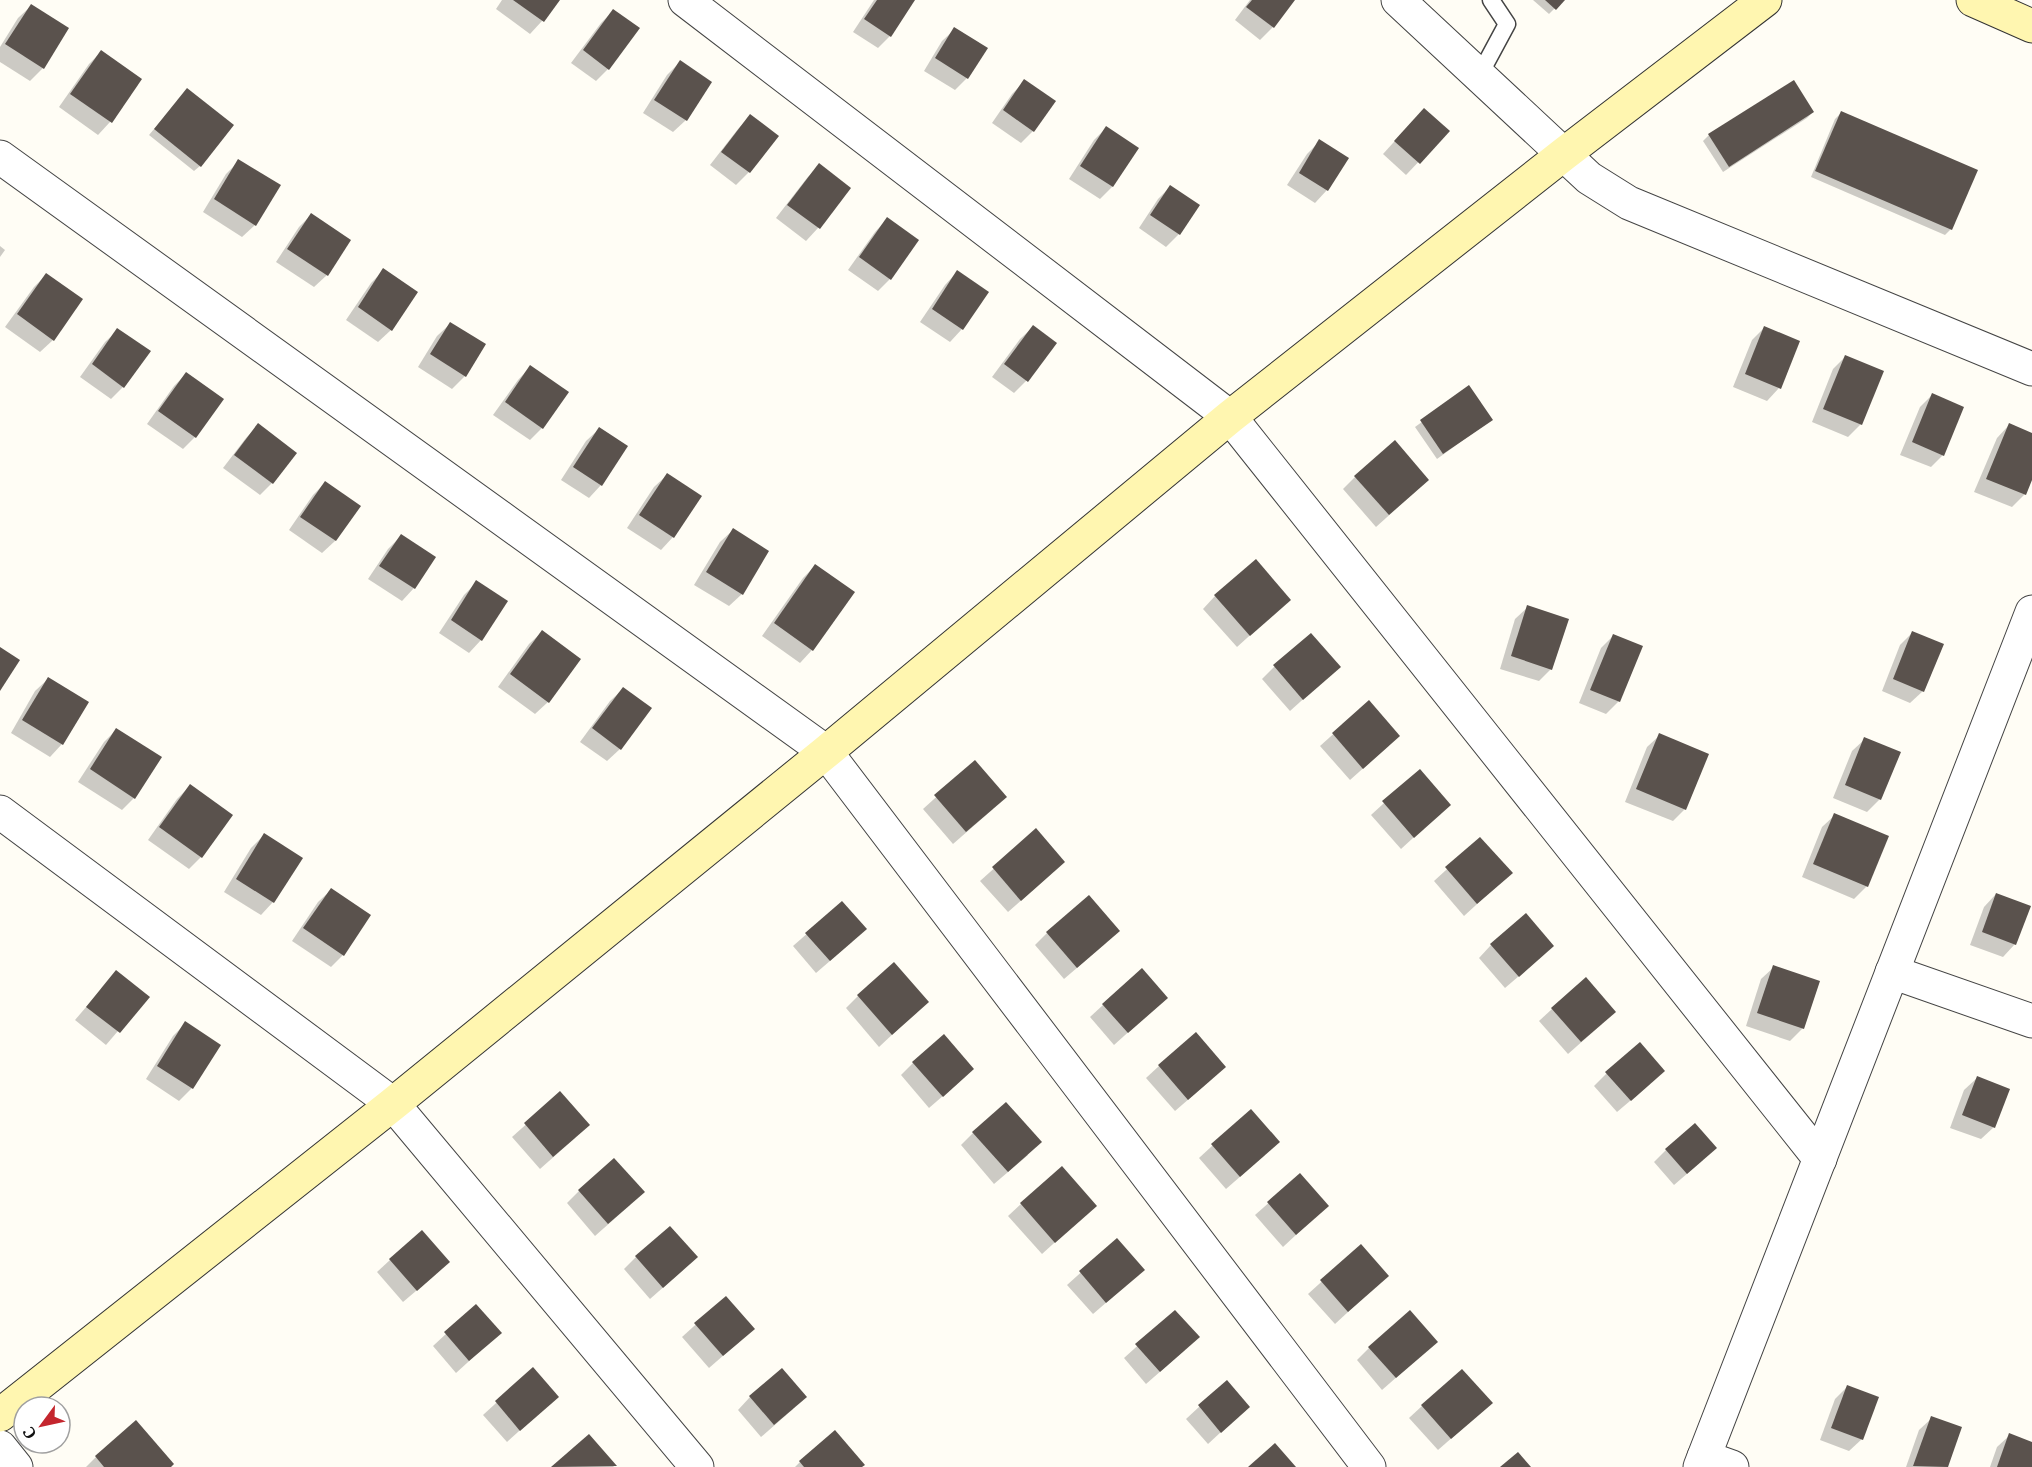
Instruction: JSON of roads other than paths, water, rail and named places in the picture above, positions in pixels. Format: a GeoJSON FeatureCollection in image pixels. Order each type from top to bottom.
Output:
{"type":"FeatureCollection","features":[{"type":"Feature","properties":{"kind":"street"},"geometry":{"type":"LineString","coordinates":[[685,0],[1230,417],[1820,1159]]}},
{"type":"Feature","properties":{"kind":"street"},"geometry":{"type":"LineString","coordinates":[[1398,0],[1589,178],[1629,203],[2032,369]]}},
{"type":"Feature","properties":{"kind":"street"},"geometry":{"type":"LineString","coordinates":[[0,1415],[393,1104],[826,752],[1230,417],[1764,0]]}},
{"type":"Feature","properties":{"kind":"street"},"geometry":{"type":"LineString","coordinates":[[1973,0],[2032,26]]}},
{"type":"Feature","properties":{"kind":"street"},"geometry":{"type":"LineString","coordinates":[[0,157],[826,752],[1369,1467]]}},
{"type":"Feature","properties":{"kind":"street"},"geometry":{"type":"LineString","coordinates":[[1712,1464],[1820,1159],[2032,612]]}},
{"type":"Feature","properties":{"kind":"street"},"geometry":{"type":"LineString","coordinates":[[0,812],[393,1104],[697,1467]]}},
{"type":"Feature","properties":{"kind":"street"},"geometry":{"type":"LineString","coordinates":[[1892,972],[2032,1021]]}},
{"type":"Feature","properties":{"kind":"street"},"geometry":{"type":"LineString","coordinates":[[0,1447],[16,1467]]}},
{"type":"Feature","properties":{"kind":"lane"},"geometry":{"type":"LineString","coordinates":[[1479,76],[1507,24],[1491,0]]}}]}
